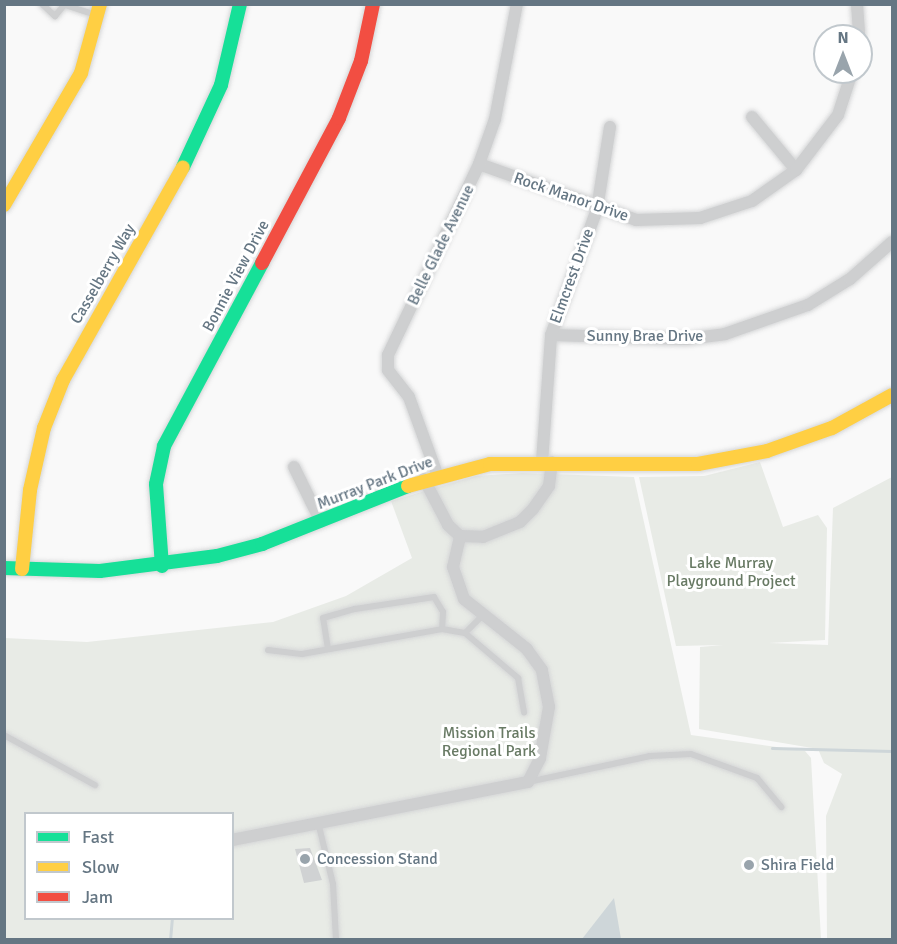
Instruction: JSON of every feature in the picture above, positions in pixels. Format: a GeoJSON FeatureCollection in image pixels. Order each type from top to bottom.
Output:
{"type":"FeatureCollection","features":[{"type":"Feature","properties":{"kind":"street","name":"Casselberry Way"},"geometry":{"type":"LineString","coordinates":[[22,569],[30,490],[59,390],[198,141],[221,85],[240,4]]}},
{"type":"Feature","properties":{"kind":"street","name":"Bonnie View Drive"},"geometry":{"type":"LineString","coordinates":[[162,566],[156,484],[164,446],[339,118],[361,61],[373,4]]}},
{"type":"Feature","properties":{"kind":"street","name":"Belle Glade Avenue"},"geometry":{"type":"LineString","coordinates":[[460,536],[439,515],[409,397],[388,370],[388,354],[478,164],[495,119],[518,4]]}},
{"type":"Feature","properties":{"kind":"street"},"geometry":{"type":"LineString","coordinates":[[856,4],[858,24]]}},
{"type":"Feature","properties":{"kind":"street"},"geometry":{"type":"LineString","coordinates":[[4,205],[81,73],[99,10]]}},
{"type":"Feature","properties":{"kind":"street","name":"Rock Manor Drive"},"geometry":{"type":"LineString","coordinates":[[478,164],[597,209],[636,220],[700,218],[752,201],[796,170],[837,116],[848,84]]}},
{"type":"Feature","properties":{"kind":"street"},"geometry":{"type":"LineString","coordinates":[[752,117],[796,170]]}},
{"type":"Feature","properties":{"kind":"street","name":"Elmcrest Drive"},"geometry":{"type":"LineString","coordinates":[[460,536],[493,534],[520,522],[549,486],[547,462],[551,336],[597,209],[610,127]]}},
{"type":"Feature","properties":{"kind":"street","name":"Sunny Brae Drive"},"geometry":{"type":"LineString","coordinates":[[551,336],[686,339],[725,334],[808,305],[850,279],[892,242]]}},
{"type":"Feature","properties":{"kind":"street","name":"Murray Park Drive"},"geometry":{"type":"LineString","coordinates":[[4,568],[162,566],[262,544],[431,477],[490,464],[547,462],[698,464],[767,451],[832,428],[892,395]]}},
{"type":"Feature","properties":{"kind":"street"},"geometry":{"type":"LineString","coordinates":[[294,467],[321,522]]}},
{"type":"Feature","properties":{"kind":"street"},"geometry":{"type":"LineString","coordinates":[[234,840],[528,782],[540,758],[549,707],[542,670],[527,649],[464,599],[453,567],[460,536]]}},
{"type":"Feature","properties":{"kind":"lane"},"geometry":{"type":"LineString","coordinates":[[42,4],[55,16],[65,5],[99,10]]}},
{"type":"Feature","properties":{"kind":"lane"},"geometry":{"type":"LineString","coordinates":[[328,649],[323,618],[355,609],[434,597],[443,612],[442,629]]}},
{"type":"Feature","properties":{"kind":"lane"},"geometry":{"type":"LineString","coordinates":[[465,633],[483,615]]}},
{"type":"Feature","properties":{"kind":"lane"},"geometry":{"type":"LineString","coordinates":[[268,650],[328,649],[442,629],[465,633],[518,678],[524,712]]}},
{"type":"Feature","properties":{"kind":"lane"},"geometry":{"type":"LineString","coordinates":[[4,735],[95,785]]}},
{"type":"Feature","properties":{"kind":"lane"},"geometry":{"type":"LineString","coordinates":[[528,782],[650,756],[691,754],[757,778],[781,807]]}},
{"type":"Feature","properties":{"kind":"lane"},"geometry":{"type":"LineString","coordinates":[[318,822],[333,884],[336,939]]}},
{"type":"Feature","properties":{"kind":"green space","name":"Lake Murray Playground Project"},"geometry":{"type":"Polygon","coordinates":[[[760,462],[783,527],[818,515],[827,528],[825,640],[769,643],[828,645],[833,508],[892,477],[892,939],[827,939],[826,816],[842,774],[824,763],[818,749],[699,729],[700,647],[723,645],[676,646],[639,477],[704,476],[760,462]]]}},
{"type":"Feature","properties":{"kind":"green space","name":"Mission Trails Regional Park"},"geometry":{"type":"Polygon","coordinates":[[[522,473],[634,477],[691,735],[805,751],[811,758],[821,939],[5,939],[5,638],[87,642],[273,622],[346,596],[412,558],[391,501],[476,476],[522,473]]]}},
{"type":"Feature","properties":{"kind":"shaded area"},"geometry":{"type":"Polygon","coordinates":[[[614,898],[621,939],[582,939],[614,898]]]}},
{"type":"Feature","properties":{"kind":"building","name":"Concession Stand"},"geometry":{"type":"Polygon","coordinates":[[[310,848],[322,880],[304,883],[295,849],[310,848]]]}},
{"type":"Feature","properties":{"kind":"waterway"},"geometry":{"type":"LineString","coordinates":[[772,748],[892,751]]}},
{"type":"Feature","properties":{"kind":"waterway"},"geometry":{"type":"LineString","coordinates":[[170,940],[172,920]]}},
{"type":"Feature","properties":{"kind":"traffic: fast"},"geometry":{"type":"LineString","coordinates":[[183,167],[221,85],[240,4]]}},
{"type":"Feature","properties":{"kind":"traffic: fast"},"geometry":{"type":"LineString","coordinates":[[162,566],[156,484],[164,446],[262,263]]}},
{"type":"Feature","properties":{"kind":"traffic: fast"},"geometry":{"type":"LineString","coordinates":[[4,568],[100,571],[217,556],[262,544],[408,486]]}},
{"type":"Feature","properties":{"kind":"traffic: slow"},"geometry":{"type":"LineString","coordinates":[[4,205],[81,73],[100,4]]}},
{"type":"Feature","properties":{"kind":"traffic: slow"},"geometry":{"type":"LineString","coordinates":[[22,569],[30,490],[44,428],[63,380],[183,167]]}},
{"type":"Feature","properties":{"kind":"traffic: slow"},"geometry":{"type":"LineString","coordinates":[[408,486],[490,464],[698,464],[767,451],[832,428],[892,395]]}},
{"type":"Feature","properties":{"kind":"traffic: jam"},"geometry":{"type":"LineString","coordinates":[[262,263],[339,118],[361,61],[373,4]]}},
{"type":"Feature","properties":{"kind":"place","name":"Concession Stand"},"geometry":{"type":"Point","coordinates":[305,859]}},
{"type":"Feature","properties":{"kind":"place","name":"Shira Field"},"geometry":{"type":"Point","coordinates":[749,865]}}]}
